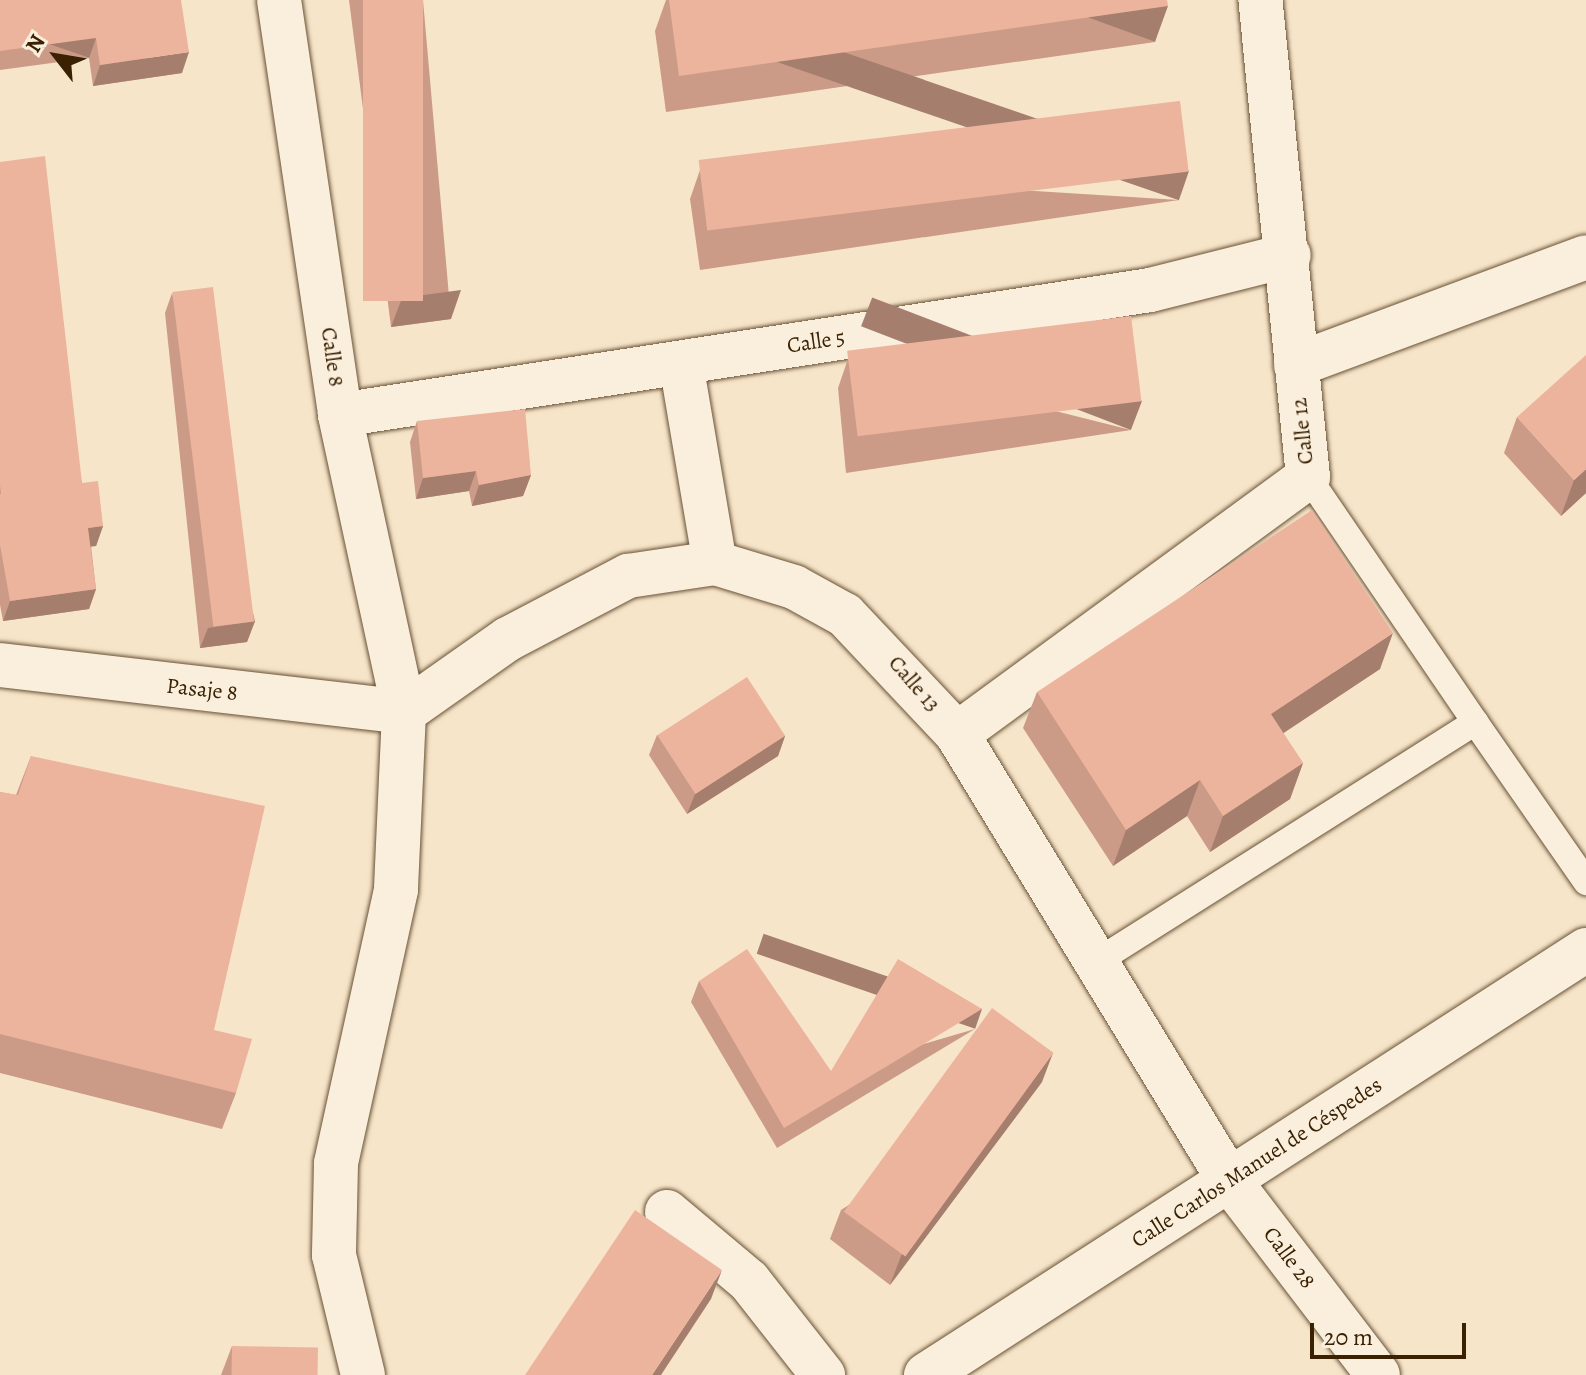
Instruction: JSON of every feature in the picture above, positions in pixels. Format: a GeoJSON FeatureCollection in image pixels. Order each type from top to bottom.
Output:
{"type":"FeatureCollection","features":[{"type":"Feature","properties":{"kind":"street","name":"Calle 8"},"geometry":{"type":"LineString","coordinates":[[279,0],[340,415],[404,712],[396,890],[336,1164],[334,1255],[363,1375]]}},
{"type":"Feature","properties":{"kind":"street","name":"Calle 12"},"geometry":{"type":"LineString","coordinates":[[957,734],[1308,477],[1296,365],[1289,255],[1260,0]]}},
{"type":"Feature","properties":{"kind":"street","name":"Calle 5"},"geometry":{"type":"LineString","coordinates":[[340,415],[1150,290],[1289,255]]}},
{"type":"Feature","properties":{"kind":"street"},"geometry":{"type":"LineString","coordinates":[[1296,365],[1586,257]]}},
{"type":"Feature","properties":{"kind":"street"},"geometry":{"type":"LineString","coordinates":[[681,363],[715,563]]}},
{"type":"Feature","properties":{"kind":"street","name":"Calle 13"},"geometry":{"type":"LineString","coordinates":[[404,712],[508,639],[628,576],[715,563],[794,587],[845,615],[957,734],[1229,1180]]}},
{"type":"Feature","properties":{"kind":"street","name":"Pasaje 8"},"geometry":{"type":"LineString","coordinates":[[0,665],[404,712]]}},
{"type":"Feature","properties":{"kind":"street","name":"Calle Carlos Manuel de Céspedes"},"geometry":{"type":"LineString","coordinates":[[926,1375],[1586,950]]}},
{"type":"Feature","properties":{"kind":"street","name":"Calle 28"},"geometry":{"type":"LineString","coordinates":[[1229,1180],[1378,1375]]}},
{"type":"Feature","properties":{"kind":"street"},"geometry":{"type":"LineString","coordinates":[[667,1212],[749,1281],[823,1375]]}},
{"type":"Feature","properties":{"kind":"lane"},"geometry":{"type":"LineString","coordinates":[[1308,477],[1586,882]]}},
{"type":"Feature","properties":{"kind":"lane"},"geometry":{"type":"LineString","coordinates":[[1096,962],[1475,722]]}},
{"type":"Feature","properties":{"kind":"building"},"geometry":{"type":"Polygon","coordinates":[[[0,0],[181,0],[189,52],[100,65],[96,38],[0,51],[0,0]]]}},
{"type":"Feature","properties":{"kind":"building"},"geometry":{"type":"Polygon","coordinates":[[[363,0],[423,0],[423,301],[363,301],[363,0]]]}},
{"type":"Feature","properties":{"kind":"building"},"geometry":{"type":"Polygon","coordinates":[[[669,0],[1167,0],[1168,6],[679,76],[669,0]]]}},
{"type":"Feature","properties":{"kind":"building"},"geometry":{"type":"Polygon","coordinates":[[[1180,101],[1189,171],[707,231],[699,160],[1180,101]]]}},
{"type":"Feature","properties":{"kind":"building"},"geometry":{"type":"Polygon","coordinates":[[[45,156],[82,483],[98,481],[103,526],[88,528],[96,589],[10,601],[0,545],[0,162],[45,156]]]}},
{"type":"Feature","properties":{"kind":"building"},"geometry":{"type":"Polygon","coordinates":[[[213,287],[254,621],[213,626],[172,292],[213,287]]]}},
{"type":"Feature","properties":{"kind":"building"},"geometry":{"type":"Polygon","coordinates":[[[1131,316],[1141,401],[858,436],[847,351],[1131,316]]]}},
{"type":"Feature","properties":{"kind":"building"},"geometry":{"type":"Polygon","coordinates":[[[1586,355],[1586,469],[1574,480],[1517,417],[1586,355]]]}},
{"type":"Feature","properties":{"kind":"building"},"geometry":{"type":"Polygon","coordinates":[[[525,409],[531,475],[479,485],[476,471],[423,478],[417,421],[525,409]]]}},
{"type":"Feature","properties":{"kind":"building"},"geometry":{"type":"Polygon","coordinates":[[[1312,510],[1393,633],[1271,714],[1303,763],[1223,816],[1200,780],[1126,830],[1037,692],[1312,510]]]}},
{"type":"Feature","properties":{"kind":"building"},"geometry":{"type":"Polygon","coordinates":[[[747,677],[785,736],[695,794],[657,735],[747,677]]]}},
{"type":"Feature","properties":{"kind":"building"},"geometry":{"type":"Polygon","coordinates":[[[31,756],[265,806],[214,1030],[252,1039],[236,1093],[0,1034],[0,792],[18,795],[31,756]]]}},
{"type":"Feature","properties":{"kind":"building"},"geometry":{"type":"Polygon","coordinates":[[[747,949],[831,1071],[898,959],[982,1009],[784,1128],[699,981],[747,949]]]}},
{"type":"Feature","properties":{"kind":"building"},"geometry":{"type":"Polygon","coordinates":[[[992,1008],[1053,1053],[905,1257],[844,1212],[992,1008]]]}},
{"type":"Feature","properties":{"kind":"building"},"geometry":{"type":"Polygon","coordinates":[[[635,1210],[722,1270],[652,1375],[525,1375],[635,1210]]]}},
{"type":"Feature","properties":{"kind":"building"},"geometry":{"type":"Polygon","coordinates":[[[232,1346],[318,1348],[318,1375],[231,1375],[232,1346]]]}}]}
